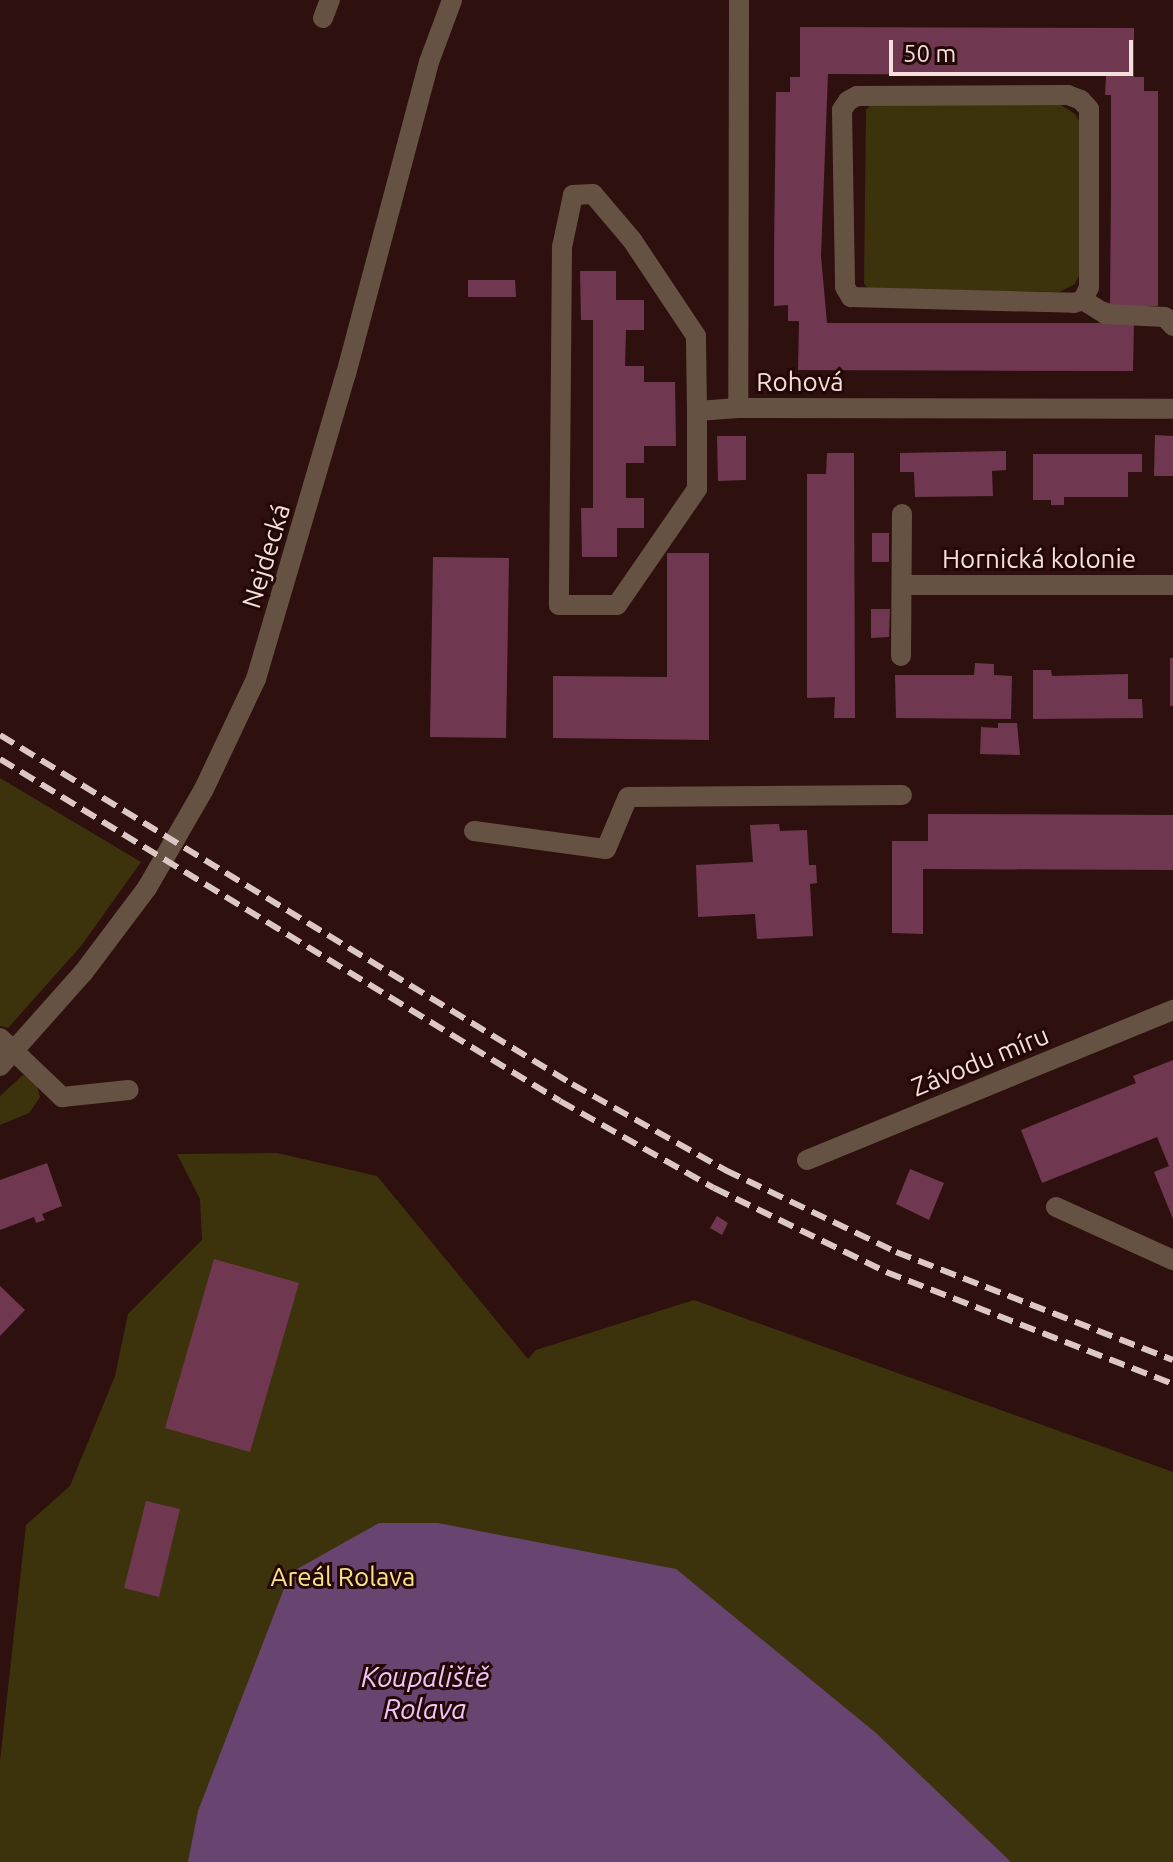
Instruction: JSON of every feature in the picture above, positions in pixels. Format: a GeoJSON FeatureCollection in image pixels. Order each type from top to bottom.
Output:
{"type":"FeatureCollection","features":[{"type":"Feature","properties":{"kind":"street","name":"Nejdecká"},"geometry":{"type":"LineString","coordinates":[[5,1052],[83,973],[147,888],[204,789],[256,679],[346,374],[429,62],[452,0]]}},
{"type":"Feature","properties":{"kind":"street","name":"Rohová"},"geometry":{"type":"LineString","coordinates":[[739,0],[738,408],[1173,409]]}},
{"type":"Feature","properties":{"kind":"street"},"geometry":{"type":"LineString","coordinates":[[1083,300],[1089,287],[1089,109],[1081,100],[1068,95],[857,96],[848,101],[842,110],[845,287],[851,297],[1083,300],[1105,314],[1165,317],[1173,326]]}},
{"type":"Feature","properties":{"kind":"street"},"geometry":{"type":"LineString","coordinates":[[593,194],[632,240],[696,336],[697,411],[697,489],[617,605],[559,605],[562,247],[573,195],[593,194]]}},
{"type":"Feature","properties":{"kind":"street"},"geometry":{"type":"LineString","coordinates":[[697,411],[738,408]]}},
{"type":"Feature","properties":{"kind":"street"},"geometry":{"type":"LineString","coordinates":[[901,656],[905,585],[902,514]]}},
{"type":"Feature","properties":{"kind":"street","name":"Hornická kolonie"},"geometry":{"type":"LineString","coordinates":[[905,585],[1173,585]]}},
{"type":"Feature","properties":{"kind":"street"},"geometry":{"type":"LineString","coordinates":[[474,831],[606,849],[628,797],[902,795]]}},
{"type":"Feature","properties":{"kind":"street","name":"Závodu míru"},"geometry":{"type":"LineString","coordinates":[[807,1160],[1173,1010]]}},
{"type":"Feature","properties":{"kind":"street"},"geometry":{"type":"LineString","coordinates":[[5,1052],[62,1097],[129,1090]]}},
{"type":"Feature","properties":{"kind":"street"},"geometry":{"type":"LineString","coordinates":[[1056,1207],[1173,1260]]}},
{"type":"Feature","properties":{"kind":"green space"},"geometry":{"type":"Polygon","coordinates":[[[871,105],[1061,105],[1075,114],[1080,122],[1080,273],[1075,284],[1059,292],[869,289],[864,284],[866,110],[871,105]]]}},
{"type":"Feature","properties":{"kind":"green space"},"geometry":{"type":"Polygon","coordinates":[[[0,778],[141,862],[81,946],[8,1028],[0,1026],[0,778]]]}},
{"type":"Feature","properties":{"kind":"green space"},"geometry":{"type":"Polygon","coordinates":[[[23,1075],[34,1077],[40,1097],[29,1113],[0,1125],[0,1096],[23,1075]]]}},
{"type":"Feature","properties":{"kind":"green space","name":"Areál Rolava"},"geometry":{"type":"Polygon","coordinates":[[[277,1153],[377,1176],[528,1359],[536,1350],[694,1300],[1173,1472],[1173,1862],[0,1862],[0,1761],[26,1525],[70,1486],[115,1376],[128,1314],[202,1240],[200,1199],[177,1154],[277,1153]]]}},
{"type":"Feature","properties":{"kind":"water","name":"Koupaliště Rolava"},"geometry":{"type":"Polygon","coordinates":[[[379,1523],[438,1523],[676,1569],[876,1733],[1011,1862],[188,1862],[198,1811],[290,1573],[379,1523]]]}},
{"type":"Feature","properties":{"kind":"building"},"geometry":{"type":"Polygon","coordinates":[[[800,27],[1134,28],[1134,77],[1144,77],[1144,91],[1158,91],[1158,306],[1144,306],[1134,321],[1133,371],[798,370],[799,321],[788,321],[788,305],[774,306],[774,254],[776,92],[790,92],[790,77],[800,77],[800,27]],[[828,74],[821,256],[827,323],[1105,323],[1105,302],[1110,303],[1111,189],[1111,95],[1105,95],[1106,75],[828,74]]]}},
{"type":"Feature","properties":{"kind":"building"},"geometry":{"type":"Polygon","coordinates":[[[580,271],[616,271],[616,300],[644,300],[644,330],[626,330],[625,366],[644,366],[644,382],[675,382],[676,446],[644,446],[644,463],[626,463],[626,498],[644,498],[644,528],[617,528],[617,557],[582,557],[581,508],[593,508],[593,320],[581,320],[580,271]]]}},
{"type":"Feature","properties":{"kind":"building"},"geometry":{"type":"Polygon","coordinates":[[[468,280],[515,280],[516,297],[468,297],[468,280]]]}},
{"type":"Feature","properties":{"kind":"building"},"geometry":{"type":"Polygon","coordinates":[[[1155,435],[1173,436],[1173,476],[1154,476],[1155,435]]]}},
{"type":"Feature","properties":{"kind":"building"},"geometry":{"type":"Polygon","coordinates":[[[717,436],[746,436],[746,480],[718,481],[717,436]]]}},
{"type":"Feature","properties":{"kind":"building"},"geometry":{"type":"Polygon","coordinates":[[[1006,451],[1006,470],[992,471],[993,496],[915,497],[914,472],[900,472],[900,453],[1006,451]]]}},
{"type":"Feature","properties":{"kind":"building"},"geometry":{"type":"Polygon","coordinates":[[[827,453],[854,453],[855,718],[834,718],[835,697],[807,698],[807,474],[826,474],[827,453]]]}},
{"type":"Feature","properties":{"kind":"building"},"geometry":{"type":"Polygon","coordinates":[[[1033,454],[1142,454],[1142,472],[1128,472],[1128,497],[1064,497],[1064,505],[1051,505],[1051,500],[1033,500],[1033,454]]]}},
{"type":"Feature","properties":{"kind":"building"},"geometry":{"type":"Polygon","coordinates":[[[872,533],[889,533],[889,562],[872,562],[872,533]]]}},
{"type":"Feature","properties":{"kind":"building"},"geometry":{"type":"Polygon","coordinates":[[[667,553],[709,553],[709,740],[553,738],[553,676],[667,677],[667,553]]]}},
{"type":"Feature","properties":{"kind":"building"},"geometry":{"type":"Polygon","coordinates":[[[433,557],[509,558],[506,738],[430,737],[433,557]]]}},
{"type":"Feature","properties":{"kind":"building"},"geometry":{"type":"Polygon","coordinates":[[[871,609],[890,609],[889,637],[871,638],[871,609]]]}},
{"type":"Feature","properties":{"kind":"building"},"geometry":{"type":"Polygon","coordinates":[[[1170,658],[1173,658],[1173,706],[1170,706],[1170,658]]]}},
{"type":"Feature","properties":{"kind":"building"},"geometry":{"type":"Polygon","coordinates":[[[975,663],[994,664],[994,675],[1012,676],[1011,719],[896,718],[895,675],[974,675],[975,663]]]}},
{"type":"Feature","properties":{"kind":"building"},"geometry":{"type":"Polygon","coordinates":[[[1033,670],[1051,670],[1052,676],[1128,674],[1128,699],[1142,699],[1143,718],[1033,719],[1033,670]]]}},
{"type":"Feature","properties":{"kind":"building"},"geometry":{"type":"Polygon","coordinates":[[[998,723],[1017,723],[1020,755],[980,754],[981,727],[998,728],[998,723]]]}},
{"type":"Feature","properties":{"kind":"building"},"geometry":{"type":"Polygon","coordinates":[[[928,814],[1173,815],[1173,870],[923,869],[923,934],[892,933],[892,841],[928,841],[928,814]]]}},
{"type":"Feature","properties":{"kind":"building"},"geometry":{"type":"Polygon","coordinates":[[[779,824],[780,831],[807,830],[809,865],[816,865],[817,883],[810,884],[813,936],[757,939],[755,914],[698,917],[696,865],[753,862],[750,825],[779,824]]]}},
{"type":"Feature","properties":{"kind":"building"},"geometry":{"type":"Polygon","coordinates":[[[1173,1060],[1173,1219],[1154,1172],[1169,1166],[1157,1137],[1042,1183],[1021,1130],[1136,1083],[1133,1076],[1173,1060]]]}},
{"type":"Feature","properties":{"kind":"building"},"geometry":{"type":"Polygon","coordinates":[[[47,1163],[62,1206],[42,1214],[45,1220],[36,1223],[34,1217],[0,1230],[0,1180],[47,1163]]]}},
{"type":"Feature","properties":{"kind":"building"},"geometry":{"type":"Polygon","coordinates":[[[910,1169],[944,1183],[929,1220],[896,1204],[910,1169]]]}},
{"type":"Feature","properties":{"kind":"building"},"geometry":{"type":"Polygon","coordinates":[[[717,1216],[728,1223],[722,1235],[710,1228],[717,1216]]]}},
{"type":"Feature","properties":{"kind":"building"},"geometry":{"type":"Polygon","coordinates":[[[214,1259],[299,1283],[250,1452],[165,1428],[214,1259]]]}},
{"type":"Feature","properties":{"kind":"building"},"geometry":{"type":"Polygon","coordinates":[[[0,1286],[25,1310],[0,1336],[0,1286]]]}},
{"type":"Feature","properties":{"kind":"building"},"geometry":{"type":"Polygon","coordinates":[[[146,1501],[180,1509],[159,1597],[124,1588],[146,1501]]]}},
{"type":"Feature","properties":{"kind":"railway"},"geometry":{"type":"LineString","coordinates":[[0,735],[572,1084],[725,1170],[896,1252],[1173,1360]]}},
{"type":"Feature","properties":{"kind":"railway"},"geometry":{"type":"LineString","coordinates":[[0,759],[560,1101],[714,1188],[886,1272],[1173,1384]]}}]}
